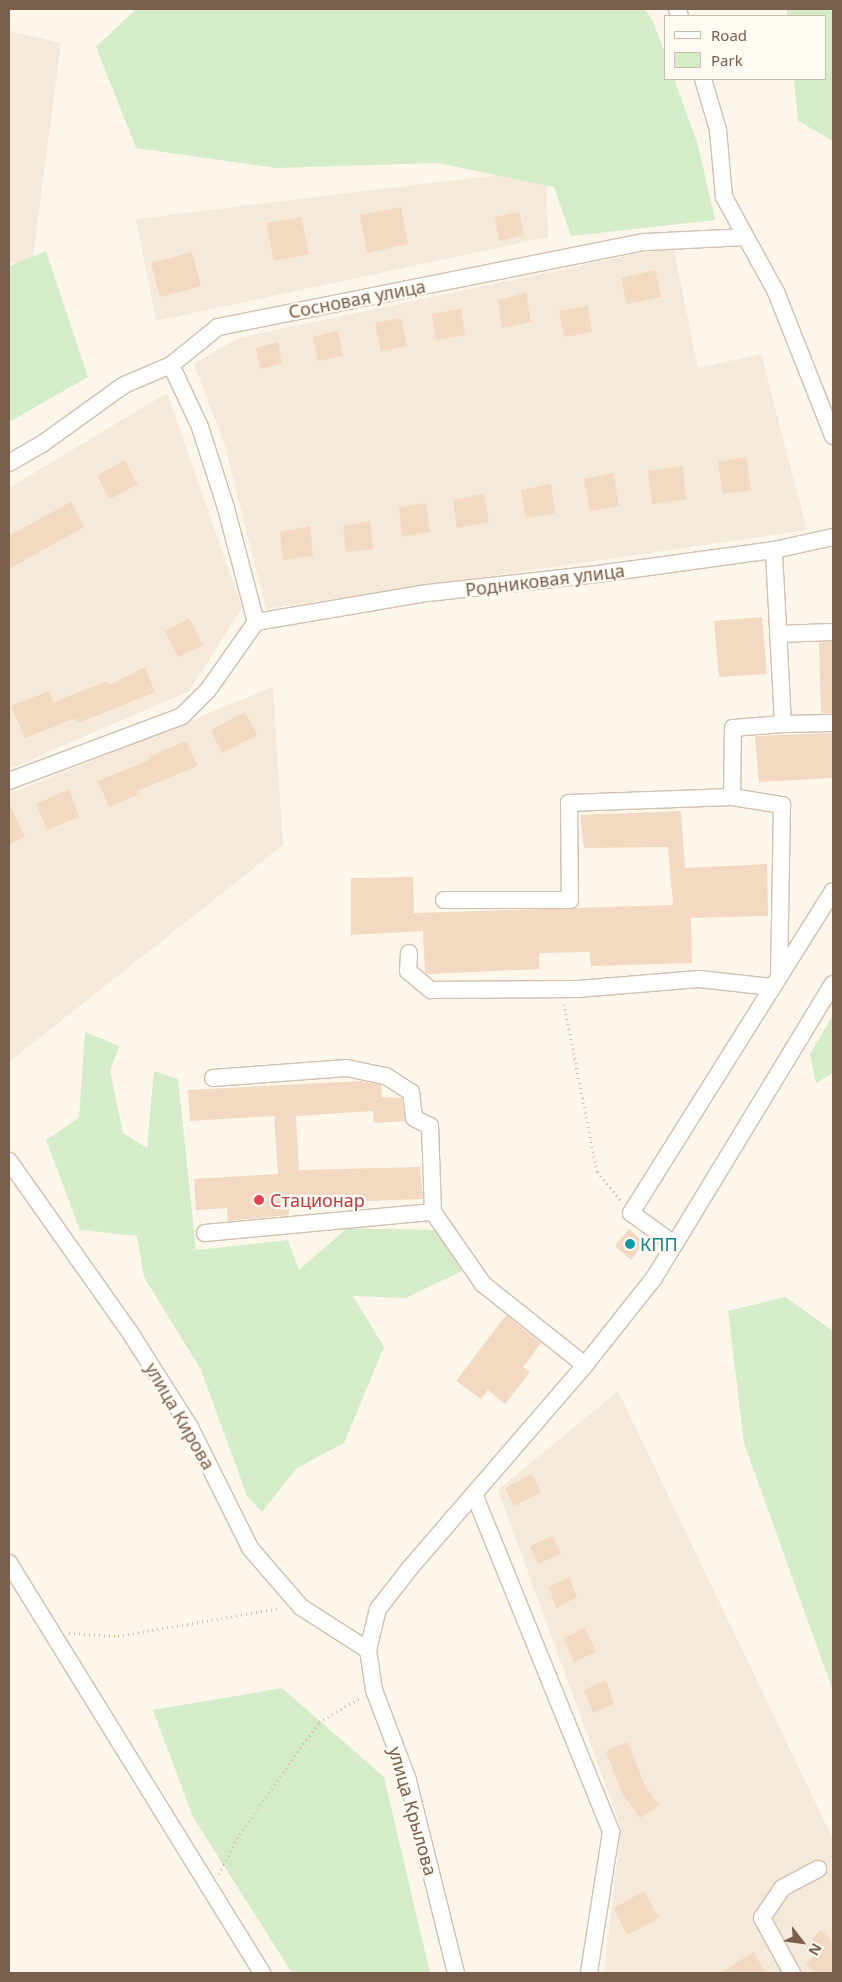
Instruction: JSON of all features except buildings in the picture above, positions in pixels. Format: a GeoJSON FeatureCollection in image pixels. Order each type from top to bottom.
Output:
{"type":"FeatureCollection","features":[{"type":"Feature","properties":{"kind":"street"},"geometry":{"type":"LineString","coordinates":[[703,80],[718,130],[724,197],[744,237],[776,292],[833,436]]}},
{"type":"Feature","properties":{"kind":"street","name":"Сосновая улица"},"geometry":{"type":"LineString","coordinates":[[9,463],[42,444],[124,385],[171,365],[218,327],[642,242],[744,237]]}},
{"type":"Feature","properties":{"kind":"street"},"geometry":{"type":"LineString","coordinates":[[9,781],[182,716],[208,690],[256,622],[226,508],[200,428],[171,365]]}},
{"type":"Feature","properties":{"kind":"street","name":"Родниковая улица"},"geometry":{"type":"LineString","coordinates":[[256,622],[428,593],[598,574],[774,550],[833,537]]}},
{"type":"Feature","properties":{"kind":"street"},"geometry":{"type":"LineString","coordinates":[[774,550],[783,724]]}},
{"type":"Feature","properties":{"kind":"street"},"geometry":{"type":"LineString","coordinates":[[778,634],[833,632]]}},
{"type":"Feature","properties":{"kind":"street"},"geometry":{"type":"LineString","coordinates":[[732,796],[733,728],[833,723]]}},
{"type":"Feature","properties":{"kind":"street"},"geometry":{"type":"LineString","coordinates":[[444,900],[570,900],[569,803],[732,796],[782,806],[775,982]]}},
{"type":"Feature","properties":{"kind":"street"},"geometry":{"type":"LineString","coordinates":[[674,1244],[631,1213],[833,892]]}},
{"type":"Feature","properties":{"kind":"street"},"geometry":{"type":"LineString","coordinates":[[409,953],[408,970],[431,990],[562,989],[699,979],[775,982]]}},
{"type":"Feature","properties":{"kind":"street"},"geometry":{"type":"LineString","coordinates":[[368,1650],[378,1609],[410,1568],[585,1365],[654,1278],[833,984]]}},
{"type":"Feature","properties":{"kind":"street"},"geometry":{"type":"LineString","coordinates":[[213,1078],[347,1068],[386,1076],[411,1092],[414,1118],[430,1126],[434,1212],[483,1284],[585,1365]]}},
{"type":"Feature","properties":{"kind":"street","name":"улица Кирова"},"geometry":{"type":"LineString","coordinates":[[9,1161],[133,1337],[190,1426],[250,1548],[277,1582],[302,1607],[368,1650]]}},
{"type":"Feature","properties":{"kind":"street"},"geometry":{"type":"LineString","coordinates":[[205,1233],[434,1212]]}},
{"type":"Feature","properties":{"kind":"street"},"geometry":{"type":"LineString","coordinates":[[474,1494],[611,1832],[588,1973]]}},
{"type":"Feature","properties":{"kind":"street"},"geometry":{"type":"LineString","coordinates":[[9,1563],[262,1973]]}},
{"type":"Feature","properties":{"kind":"street","name":"улица Крылова"},"geometry":{"type":"LineString","coordinates":[[368,1650],[374,1690],[408,1780],[456,1973]]}},
{"type":"Feature","properties":{"kind":"street"},"geometry":{"type":"LineString","coordinates":[[792,1973],[762,1918],[782,1888],[818,1869]]}},
{"type":"Feature","properties":{"kind":"path"},"geometry":{"type":"LineString","coordinates":[[562,989],[570,1044],[597,1172],[631,1213]]}},
{"type":"Feature","properties":{"kind":"path"},"geometry":{"type":"LineString","coordinates":[[51,1632],[118,1636],[202,1623],[271,1608],[302,1607]]}},
{"type":"Feature","properties":{"kind":"path"},"geometry":{"type":"LineString","coordinates":[[211,1890],[237,1838],[320,1722],[374,1690]]}},
{"type":"Feature","properties":{"kind":"shaded area"},"geometry":{"type":"Polygon","coordinates":[[[9,31],[61,43],[32,264],[9,262],[9,31]]]}},
{"type":"Feature","properties":{"kind":"shaded area"},"geometry":{"type":"Polygon","coordinates":[[[546,169],[548,237],[156,321],[136,219],[546,169]]]}},
{"type":"Feature","properties":{"kind":"shaded area"},"geometry":{"type":"Polygon","coordinates":[[[673,246],[698,368],[761,354],[807,530],[266,609],[225,446],[194,364],[238,338],[673,246]]]}},
{"type":"Feature","properties":{"kind":"shaded area"},"geometry":{"type":"Polygon","coordinates":[[[167,393],[242,608],[189,691],[9,769],[9,488],[167,393]]]}},
{"type":"Feature","properties":{"kind":"shaded area"},"geometry":{"type":"Polygon","coordinates":[[[273,687],[283,845],[9,1062],[9,794],[273,687]]]}},
{"type":"Feature","properties":{"kind":"shaded area"},"geometry":{"type":"Polygon","coordinates":[[[618,1391],[833,1839],[833,1973],[604,1973],[621,1827],[498,1490],[618,1391]]]}},
{"type":"Feature","properties":{"kind":"green space"},"geometry":{"type":"Polygon","coordinates":[[[136,9],[644,9],[652,19],[664,51],[664,80],[674,80],[698,145],[715,220],[571,236],[554,187],[438,163],[276,168],[136,148],[96,47],[136,9]]]}},
{"type":"Feature","properties":{"kind":"green space"},"geometry":{"type":"Polygon","coordinates":[[[787,9],[833,9],[833,141],[798,121],[794,80],[827,80],[827,15],[787,15],[787,9]]]}},
{"type":"Feature","properties":{"kind":"green space"},"geometry":{"type":"Polygon","coordinates":[[[46,251],[88,377],[9,422],[9,266],[46,251]]]}},
{"type":"Feature","properties":{"kind":"green space"},"geometry":{"type":"Polygon","coordinates":[[[833,1015],[833,1073],[816,1083],[810,1054],[833,1015]]]}},
{"type":"Feature","properties":{"kind":"green space"},"geometry":{"type":"Polygon","coordinates":[[[85,1032],[119,1046],[110,1071],[123,1133],[147,1148],[154,1071],[178,1079],[196,1250],[288,1240],[299,1270],[347,1228],[435,1230],[462,1271],[406,1298],[353,1296],[384,1347],[344,1443],[297,1468],[262,1512],[247,1496],[201,1370],[144,1277],[137,1236],[80,1230],[46,1140],[79,1118],[85,1032]]]}},
{"type":"Feature","properties":{"kind":"green space"},"geometry":{"type":"Polygon","coordinates":[[[785,1297],[833,1331],[833,1691],[744,1443],[728,1311],[785,1297]]]}},
{"type":"Feature","properties":{"kind":"green space"},"geometry":{"type":"Polygon","coordinates":[[[282,1688],[384,1777],[430,1973],[292,1973],[193,1817],[153,1710],[282,1688]]]}},
{"type":"Feature","properties":{"kind":"place","name":"Стационар"},"geometry":{"type":"Point","coordinates":[259,1200]}},
{"type":"Feature","properties":{"kind":"place","name":"КПП"},"geometry":{"type":"Point","coordinates":[630,1244]}}]}
